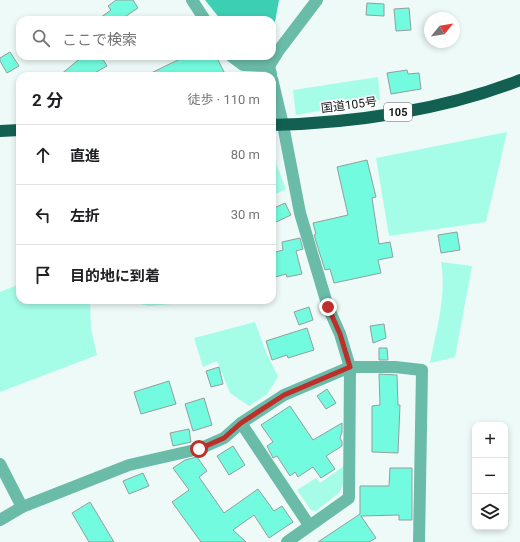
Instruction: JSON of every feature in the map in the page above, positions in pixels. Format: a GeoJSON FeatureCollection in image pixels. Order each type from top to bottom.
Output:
{"type":"FeatureCollection","features":[{"type":"Feature","properties":{"kind":"highway","name":"国道105号"},"geometry":{"type":"LineString","coordinates":[[277,125],[344,121],[414,110],[490,92],[520,80]]}},
{"type":"Feature","properties":{"kind":"highway"},"geometry":{"type":"LineString","coordinates":[[0,131],[16,130]]}},
{"type":"Feature","properties":{"kind":"street"},"geometry":{"type":"LineString","coordinates":[[192,0],[202,16]]}},
{"type":"Feature","properties":{"kind":"street"},"geometry":{"type":"LineString","coordinates":[[276,57],[279,50],[317,0]]}},
{"type":"Feature","properties":{"kind":"street"},"geometry":{"type":"LineString","coordinates":[[236,60],[243,65],[270,71],[275,60]]}},
{"type":"Feature","properties":{"kind":"street"},"geometry":{"type":"LineString","coordinates":[[277,125],[300,213],[328,307],[340,334],[350,367],[349,498],[287,542]]}},
{"type":"Feature","properties":{"kind":"street"},"geometry":{"type":"LineString","coordinates":[[0,520],[22,507],[129,465],[199,449],[224,438],[241,423],[284,395],[350,367],[395,367],[422,370],[420,542]]}},
{"type":"Feature","properties":{"kind":"street"},"geometry":{"type":"LineString","coordinates":[[241,423],[309,525]]}},
{"type":"Feature","properties":{"kind":"street"},"geometry":{"type":"LineString","coordinates":[[0,464],[22,507]]}},
{"type":"Feature","properties":{"kind":"green space"},"geometry":{"type":"Polygon","coordinates":[[[205,0],[279,0],[276,16],[218,16],[205,0]]]}},
{"type":"Feature","properties":{"kind":"green space"},"geometry":{"type":"Polygon","coordinates":[[[378,77],[380,100],[296,115],[293,90],[378,77]]]}},
{"type":"Feature","properties":{"kind":"green space"},"geometry":{"type":"Polygon","coordinates":[[[507,132],[486,222],[389,236],[376,158],[507,132]]]}},
{"type":"Feature","properties":{"kind":"green space"},"geometry":{"type":"Polygon","coordinates":[[[276,164],[286,189],[276,194],[276,164]]]}},
{"type":"Feature","properties":{"kind":"green space"},"geometry":{"type":"Polygon","coordinates":[[[441,262],[472,266],[455,357],[430,363],[442,300],[443,287],[441,262]]]}},
{"type":"Feature","properties":{"kind":"green space"},"geometry":{"type":"Polygon","coordinates":[[[16,286],[16,304],[90,304],[91,329],[97,355],[0,392],[0,292],[16,286]]]}},
{"type":"Feature","properties":{"kind":"green space"},"geometry":{"type":"Polygon","coordinates":[[[140,304],[172,304],[149,306],[140,304]]]}},
{"type":"Feature","properties":{"kind":"green space"},"geometry":{"type":"Polygon","coordinates":[[[255,322],[266,352],[278,377],[267,394],[249,406],[230,393],[217,361],[203,367],[194,338],[255,322]]]}},
{"type":"Feature","properties":{"kind":"green space"},"geometry":{"type":"Polygon","coordinates":[[[344,466],[343,484],[340,492],[316,511],[311,510],[297,490],[316,478],[320,483],[344,466]]]}},
{"type":"Feature","properties":{"kind":"building"},"geometry":{"type":"Polygon","coordinates":[[[116,0],[133,0],[138,8],[126,16],[103,16],[111,10],[108,6],[116,0]]]}},
{"type":"Feature","properties":{"kind":"building"},"geometry":{"type":"Polygon","coordinates":[[[367,3],[384,4],[384,16],[366,15],[367,3]]]}},
{"type":"Feature","properties":{"kind":"building"},"geometry":{"type":"Polygon","coordinates":[[[409,8],[411,30],[396,31],[394,9],[409,8]]]}},
{"type":"Feature","properties":{"kind":"building"},"geometry":{"type":"Polygon","coordinates":[[[10,52],[19,66],[7,73],[0,61],[0,58],[10,52]]]}},
{"type":"Feature","properties":{"kind":"building"},"geometry":{"type":"Polygon","coordinates":[[[78,60],[103,60],[107,66],[96,72],[64,72],[78,60]]]}},
{"type":"Feature","properties":{"kind":"building"},"geometry":{"type":"Polygon","coordinates":[[[178,60],[218,60],[224,72],[153,72],[178,60]]]}},
{"type":"Feature","properties":{"kind":"building"},"geometry":{"type":"Polygon","coordinates":[[[407,70],[408,74],[419,73],[421,89],[391,94],[387,73],[407,70]]]}},
{"type":"Feature","properties":{"kind":"building"},"geometry":{"type":"Polygon","coordinates":[[[367,160],[376,197],[372,198],[379,244],[390,242],[393,257],[378,260],[381,273],[334,283],[330,269],[325,270],[314,235],[316,234],[313,223],[348,215],[337,167],[367,160]]]}},
{"type":"Feature","properties":{"kind":"building"},"geometry":{"type":"Polygon","coordinates":[[[285,203],[291,215],[276,222],[276,207],[285,203]]]}},
{"type":"Feature","properties":{"kind":"building"},"geometry":{"type":"Polygon","coordinates":[[[457,232],[460,250],[441,253],[438,235],[457,232]]]}},
{"type":"Feature","properties":{"kind":"building"},"geometry":{"type":"Polygon","coordinates":[[[300,238],[303,249],[296,251],[302,274],[287,277],[286,274],[276,277],[276,252],[283,250],[282,242],[300,238]]]}},
{"type":"Feature","properties":{"kind":"building"},"geometry":{"type":"Polygon","coordinates":[[[309,307],[313,320],[299,325],[294,312],[309,307]]]}},
{"type":"Feature","properties":{"kind":"building"},"geometry":{"type":"Polygon","coordinates":[[[384,324],[386,338],[373,343],[370,326],[384,324]]]}},
{"type":"Feature","properties":{"kind":"building"},"geometry":{"type":"Polygon","coordinates":[[[307,328],[314,350],[288,358],[287,355],[272,360],[266,341],[307,328]]]}},
{"type":"Feature","properties":{"kind":"building"},"geometry":{"type":"Polygon","coordinates":[[[379,348],[387,348],[388,360],[379,360],[379,348]]]}},
{"type":"Feature","properties":{"kind":"building"},"geometry":{"type":"Polygon","coordinates":[[[219,367],[223,384],[211,387],[206,371],[219,367]]]}},
{"type":"Feature","properties":{"kind":"building"},"geometry":{"type":"Polygon","coordinates":[[[379,374],[397,375],[398,405],[400,405],[398,453],[372,452],[372,406],[380,405],[379,374]]]}},
{"type":"Feature","properties":{"kind":"building"},"geometry":{"type":"Polygon","coordinates":[[[169,381],[176,404],[141,414],[134,392],[169,381]]]}},
{"type":"Feature","properties":{"kind":"building"},"geometry":{"type":"Polygon","coordinates":[[[327,389],[336,403],[326,409],[317,396],[327,389]]]}},
{"type":"Feature","properties":{"kind":"building"},"geometry":{"type":"Polygon","coordinates":[[[204,398],[212,425],[193,431],[185,404],[204,398]]]}},
{"type":"Feature","properties":{"kind":"building"},"geometry":{"type":"Polygon","coordinates":[[[290,406],[313,440],[342,423],[340,438],[342,446],[326,456],[335,469],[321,478],[313,467],[298,477],[295,472],[290,476],[277,456],[273,458],[267,446],[273,442],[261,425],[290,406]]]}},
{"type":"Feature","properties":{"kind":"building"},"geometry":{"type":"Polygon","coordinates":[[[189,429],[191,442],[173,446],[170,433],[189,429]]]}},
{"type":"Feature","properties":{"kind":"building"},"geometry":{"type":"Polygon","coordinates":[[[233,446],[245,465],[229,475],[217,456],[233,446]]]}},
{"type":"Feature","properties":{"kind":"building"},"geometry":{"type":"Polygon","coordinates":[[[197,457],[207,471],[199,477],[224,513],[258,489],[274,511],[282,506],[293,522],[269,538],[254,515],[233,530],[246,542],[201,542],[172,502],[189,490],[173,468],[185,460],[197,457]]]}},
{"type":"Feature","properties":{"kind":"building"},"geometry":{"type":"Polygon","coordinates":[[[390,468],[412,468],[412,520],[399,520],[399,515],[361,516],[376,538],[369,542],[318,542],[360,514],[360,486],[389,486],[390,468]]]}},
{"type":"Feature","properties":{"kind":"building"},"geometry":{"type":"Polygon","coordinates":[[[143,473],[149,486],[129,494],[123,481],[143,473]]]}},
{"type":"Feature","properties":{"kind":"building"},"geometry":{"type":"Polygon","coordinates":[[[90,502],[114,542],[89,542],[72,513],[90,502]]]}},
{"type":"Feature","properties":{"kind":"route"},"geometry":{"type":"LineString","coordinates":[[199,449],[224,438],[241,423],[284,395],[350,367],[340,334],[328,307]]}}]}
